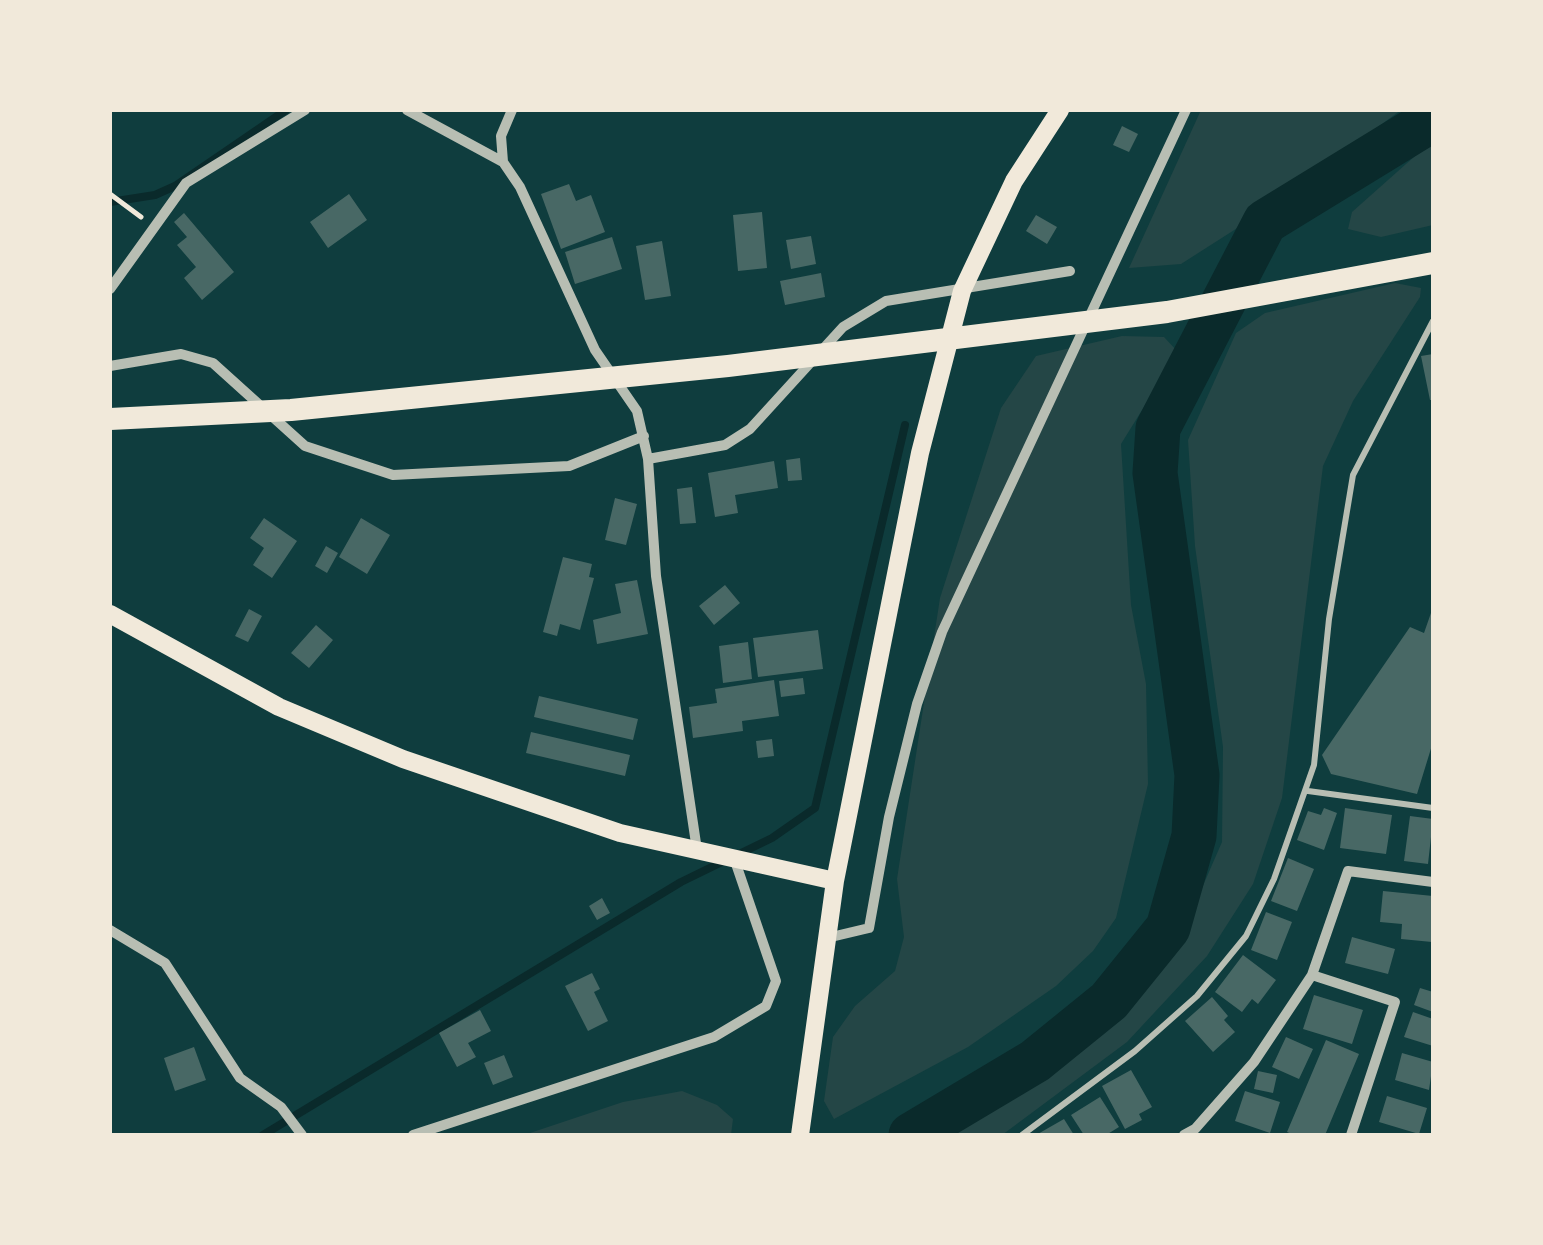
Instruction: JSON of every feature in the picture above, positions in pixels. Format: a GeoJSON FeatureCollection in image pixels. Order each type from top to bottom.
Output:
{"type":"FeatureCollection","features":[{"type":"Feature","properties":{"kind":"highway"},"geometry":{"type":"LineString","coordinates":[[110,419],[292,410],[728,366],[1167,312],[1433,263]]}},
{"type":"Feature","properties":{"kind":"main road"},"geometry":{"type":"LineString","coordinates":[[800,1135],[835,881],[920,453],[962,292],[1014,181],[1060,110]]}},
{"type":"Feature","properties":{"kind":"main road"},"geometry":{"type":"LineString","coordinates":[[110,614],[279,706],[403,758],[620,833],[835,881]]}},
{"type":"Feature","properties":{"kind":"street"},"geometry":{"type":"LineString","coordinates":[[110,289],[186,183],[274,120],[306,110]]}},
{"type":"Feature","properties":{"kind":"street"},"geometry":{"type":"LineString","coordinates":[[408,110],[503,162],[520,186],[596,350],[637,412],[648,459],[656,576],[697,851]]}},
{"type":"Feature","properties":{"kind":"street"},"geometry":{"type":"LineString","coordinates":[[503,162],[501,136],[512,110]]}},
{"type":"Feature","properties":{"kind":"street"},"geometry":{"type":"LineString","coordinates":[[826,939],[869,928],[888,817],[917,704],[942,632],[1186,110]]}},
{"type":"Feature","properties":{"kind":"street"},"geometry":{"type":"LineString","coordinates":[[648,459],[725,445],[750,429],[843,327],[886,301],[962,292],[1070,270]]}},
{"type":"Feature","properties":{"kind":"street"},"geometry":{"type":"LineString","coordinates":[[110,366],[181,354],[213,363],[306,446],[393,475],[569,466],[644,436]]}},
{"type":"Feature","properties":{"kind":"street"},"geometry":{"type":"LineString","coordinates":[[413,1135],[714,1037],[766,1006],[776,980],[735,861]]}},
{"type":"Feature","properties":{"kind":"street"},"geometry":{"type":"LineString","coordinates":[[1184,1135],[1195,1128],[1254,1062],[1312,976],[1348,871],[1433,882]]}},
{"type":"Feature","properties":{"kind":"street"},"geometry":{"type":"LineString","coordinates":[[110,930],[165,963],[240,1078],[281,1107],[298,1130]]}},
{"type":"Feature","properties":{"kind":"street"},"geometry":{"type":"LineString","coordinates":[[1312,976],[1395,1002],[1351,1135]]}},
{"type":"Feature","properties":{"kind":"lane"},"geometry":{"type":"LineString","coordinates":[[1022,1135],[1136,1051],[1197,996],[1246,936],[1274,879],[1308,791],[1322,706],[1329,619],[1353,475],[1433,322]]}},
{"type":"Feature","properties":{"kind":"lane"},"geometry":{"type":"LineString","coordinates":[[1308,791],[1433,808]]}},
{"type":"Feature","properties":{"kind":"path"},"geometry":{"type":"LineString","coordinates":[[110,194],[136,212]]}},
{"type":"Feature","properties":{"kind":"shaded area"},"geometry":{"type":"Polygon","coordinates":[[[1201,110],[1401,110],[1264,211],[1181,264],[1129,268],[1201,110]]]}},
{"type":"Feature","properties":{"kind":"shaded area"},"geometry":{"type":"Polygon","coordinates":[[[1433,140],[1433,225],[1381,237],[1348,229],[1352,212],[1433,140]]]}},
{"type":"Feature","properties":{"kind":"shaded area"},"geometry":{"type":"Polygon","coordinates":[[[1395,283],[1421,288],[1420,297],[1353,401],[1323,466],[1282,798],[1253,884],[1207,956],[1127,1042],[1002,1135],[944,1135],[1023,1085],[1120,1007],[1181,936],[1222,842],[1223,747],[1195,546],[1188,440],[1236,333],[1265,313],[1395,283]]]}},
{"type":"Feature","properties":{"kind":"shaded area"},"geometry":{"type":"Polygon","coordinates":[[[1122,336],[1164,337],[1178,352],[1121,444],[1131,605],[1146,684],[1148,784],[1116,918],[1093,951],[1056,986],[968,1047],[834,1119],[824,1101],[833,1037],[855,1006],[895,971],[904,937],[897,879],[940,598],[1001,408],[1036,356],[1122,336]]]}},
{"type":"Feature","properties":{"kind":"shaded area"},"geometry":{"type":"Polygon","coordinates":[[[682,1091],[717,1105],[733,1119],[731,1135],[524,1135],[623,1102],[682,1091]]]}},
{"type":"Feature","properties":{"kind":"building"},"geometry":{"type":"Polygon","coordinates":[[[1122,126],[1138,134],[1129,152],[1113,145],[1122,126]]]}},
{"type":"Feature","properties":{"kind":"building"},"geometry":{"type":"Polygon","coordinates":[[[569,184],[576,201],[591,195],[605,232],[561,249],[541,194],[569,184]]]}},
{"type":"Feature","properties":{"kind":"building"},"geometry":{"type":"Polygon","coordinates":[[[349,194],[367,220],[328,248],[310,222],[349,194]]]}},
{"type":"Feature","properties":{"kind":"building"},"geometry":{"type":"Polygon","coordinates":[[[762,212],[767,268],[738,271],[733,215],[762,212]]]}},
{"type":"Feature","properties":{"kind":"building"},"geometry":{"type":"Polygon","coordinates":[[[184,213],[234,272],[202,300],[184,278],[196,267],[177,245],[187,237],[174,222],[184,213]]]}},
{"type":"Feature","properties":{"kind":"building"},"geometry":{"type":"Polygon","coordinates":[[[1036,215],[1057,227],[1047,244],[1026,231],[1036,215]]]}},
{"type":"Feature","properties":{"kind":"building"},"geometry":{"type":"Polygon","coordinates":[[[811,236],[816,264],[791,269],[786,240],[811,236]]]}},
{"type":"Feature","properties":{"kind":"building"},"geometry":{"type":"Polygon","coordinates":[[[612,237],[622,269],[575,284],[565,252],[612,237]]]}},
{"type":"Feature","properties":{"kind":"building"},"geometry":{"type":"Polygon","coordinates":[[[662,241],[671,296],[645,300],[636,246],[662,241]]]}},
{"type":"Feature","properties":{"kind":"building"},"geometry":{"type":"Polygon","coordinates":[[[821,273],[825,297],[785,305],[780,281],[821,273]]]}},
{"type":"Feature","properties":{"kind":"building"},"geometry":{"type":"Polygon","coordinates":[[[1433,354],[1433,400],[1430,400],[1421,356],[1433,354]]]}},
{"type":"Feature","properties":{"kind":"building"},"geometry":{"type":"Polygon","coordinates":[[[800,458],[802,480],[788,481],[786,460],[800,458]]]}},
{"type":"Feature","properties":{"kind":"building"},"geometry":{"type":"Polygon","coordinates":[[[774,461],[778,488],[735,495],[738,513],[715,517],[708,473],[774,461]]]}},
{"type":"Feature","properties":{"kind":"building"},"geometry":{"type":"Polygon","coordinates":[[[692,487],[696,523],[680,524],[677,489],[692,487]]]}},
{"type":"Feature","properties":{"kind":"building"},"geometry":{"type":"Polygon","coordinates":[[[615,498],[637,504],[626,545],[605,540],[615,498]]]}},
{"type":"Feature","properties":{"kind":"building"},"geometry":{"type":"Polygon","coordinates":[[[264,518],[297,541],[272,578],[253,565],[264,548],[250,538],[264,518]]]}},
{"type":"Feature","properties":{"kind":"building"},"geometry":{"type":"Polygon","coordinates":[[[361,518],[390,535],[367,574],[339,557],[361,518]]]}},
{"type":"Feature","properties":{"kind":"building"},"geometry":{"type":"Polygon","coordinates":[[[326,546],[338,553],[327,573],[315,566],[326,546]]]}},
{"type":"Feature","properties":{"kind":"building"},"geometry":{"type":"Polygon","coordinates":[[[563,557],[592,564],[589,577],[594,578],[580,630],[560,624],[557,636],[543,632],[563,557]]]}},
{"type":"Feature","properties":{"kind":"building"},"geometry":{"type":"Polygon","coordinates":[[[637,580],[648,634],[597,644],[593,620],[621,613],[615,584],[637,580]]]}},
{"type":"Feature","properties":{"kind":"building"},"geometry":{"type":"Polygon","coordinates":[[[725,585],[740,603],[714,625],[699,606],[725,585]]]}},
{"type":"Feature","properties":{"kind":"building"},"geometry":{"type":"Polygon","coordinates":[[[249,609],[262,616],[248,642],[235,636],[249,609]]]}},
{"type":"Feature","properties":{"kind":"building"},"geometry":{"type":"Polygon","coordinates":[[[1432,610],[1433,742],[1417,794],[1331,774],[1322,755],[1410,627],[1424,633],[1432,610]]]}},
{"type":"Feature","properties":{"kind":"building"},"geometry":{"type":"Polygon","coordinates":[[[316,625],[333,640],[309,668],[291,653],[316,625]]]}},
{"type":"Feature","properties":{"kind":"building"},"geometry":{"type":"Polygon","coordinates":[[[818,630],[823,669],[758,677],[753,638],[818,630]]]}},
{"type":"Feature","properties":{"kind":"building"},"geometry":{"type":"Polygon","coordinates":[[[748,642],[752,679],[723,683],[719,646],[748,642]]]}},
{"type":"Feature","properties":{"kind":"building"},"geometry":{"type":"Polygon","coordinates":[[[803,678],[805,694],[781,697],[779,681],[803,678]]]}},
{"type":"Feature","properties":{"kind":"building"},"geometry":{"type":"Polygon","coordinates":[[[774,680],[779,716],[742,721],[743,731],[693,738],[689,707],[717,703],[715,689],[774,680]]]}},
{"type":"Feature","properties":{"kind":"building"},"geometry":{"type":"Polygon","coordinates":[[[539,696],[638,719],[633,740],[534,717],[539,696]]]}},
{"type":"Feature","properties":{"kind":"building"},"geometry":{"type":"Polygon","coordinates":[[[531,732],[630,755],[625,776],[526,753],[531,732]]]}},
{"type":"Feature","properties":{"kind":"building"},"geometry":{"type":"Polygon","coordinates":[[[772,739],[774,756],[758,758],[756,741],[772,739]]]}},
{"type":"Feature","properties":{"kind":"building"},"geometry":{"type":"Polygon","coordinates":[[[1324,808],[1337,813],[1324,850],[1297,840],[1308,811],[1321,815],[1324,808]]]}},
{"type":"Feature","properties":{"kind":"building"},"geometry":{"type":"Polygon","coordinates":[[[1345,808],[1392,815],[1386,854],[1340,848],[1345,808]]]}},
{"type":"Feature","properties":{"kind":"building"},"geometry":{"type":"Polygon","coordinates":[[[1410,816],[1433,819],[1428,864],[1404,861],[1410,816]]]}},
{"type":"Feature","properties":{"kind":"building"},"geometry":{"type":"Polygon","coordinates":[[[1288,858],[1314,869],[1297,911],[1271,901],[1288,858]]]}},
{"type":"Feature","properties":{"kind":"building"},"geometry":{"type":"Polygon","coordinates":[[[1383,891],[1433,896],[1432,942],[1401,939],[1402,924],[1380,922],[1383,891]]]}},
{"type":"Feature","properties":{"kind":"building"},"geometry":{"type":"Polygon","coordinates":[[[602,898],[610,913],[597,920],[589,906],[602,898]]]}},
{"type":"Feature","properties":{"kind":"building"},"geometry":{"type":"Polygon","coordinates":[[[1266,912],[1292,922],[1277,960],[1251,950],[1266,912]]]}},
{"type":"Feature","properties":{"kind":"building"},"geometry":{"type":"Polygon","coordinates":[[[1352,937],[1395,949],[1388,974],[1345,963],[1352,937]]]}},
{"type":"Feature","properties":{"kind":"building"},"geometry":{"type":"Polygon","coordinates":[[[1243,955],[1276,980],[1258,1004],[1252,999],[1242,1012],[1215,992],[1243,955]]]}},
{"type":"Feature","properties":{"kind":"building"},"geometry":{"type":"Polygon","coordinates":[[[592,973],[600,989],[594,992],[608,1021],[588,1031],[565,986],[592,973]]]}},
{"type":"Feature","properties":{"kind":"building"},"geometry":{"type":"Polygon","coordinates":[[[1420,988],[1433,992],[1433,1012],[1414,1005],[1420,988]]]}},
{"type":"Feature","properties":{"kind":"building"},"geometry":{"type":"Polygon","coordinates":[[[1314,995],[1363,1010],[1352,1044],[1303,1029],[1314,995]]]}},
{"type":"Feature","properties":{"kind":"building"},"geometry":{"type":"Polygon","coordinates":[[[1212,997],[1235,1032],[1213,1052],[1185,1021],[1212,997]]]}},
{"type":"Feature","properties":{"kind":"building"},"geometry":{"type":"Polygon","coordinates":[[[480,1010],[491,1031],[468,1043],[476,1057],[457,1067],[439,1033],[480,1010]]]}},
{"type":"Feature","properties":{"kind":"building"},"geometry":{"type":"Polygon","coordinates":[[[1413,1012],[1433,1019],[1433,1046],[1404,1037],[1413,1012]]]}},
{"type":"Feature","properties":{"kind":"building"},"geometry":{"type":"Polygon","coordinates":[[[1286,1037],[1313,1049],[1299,1079],[1272,1067],[1286,1037]]]}},
{"type":"Feature","properties":{"kind":"building"},"geometry":{"type":"Polygon","coordinates":[[[1326,1040],[1359,1054],[1325,1135],[1294,1135],[1287,1132],[1326,1040]]]}},
{"type":"Feature","properties":{"kind":"building"},"geometry":{"type":"Polygon","coordinates":[[[194,1047],[206,1080],[175,1091],[164,1058],[194,1047]]]}},
{"type":"Feature","properties":{"kind":"building"},"geometry":{"type":"Polygon","coordinates":[[[1402,1053],[1433,1062],[1429,1090],[1395,1080],[1402,1053]]]}},
{"type":"Feature","properties":{"kind":"building"},"geometry":{"type":"Polygon","coordinates":[[[504,1055],[513,1077],[493,1085],[484,1063],[504,1055]]]}},
{"type":"Feature","properties":{"kind":"building"},"geometry":{"type":"Polygon","coordinates":[[[1131,1070],[1152,1107],[1139,1114],[1142,1120],[1125,1129],[1102,1086],[1131,1070]]]}},
{"type":"Feature","properties":{"kind":"building"},"geometry":{"type":"Polygon","coordinates":[[[1258,1071],[1277,1075],[1273,1093],[1254,1089],[1258,1071]]]}},
{"type":"Feature","properties":{"kind":"building"},"geometry":{"type":"Polygon","coordinates":[[[1245,1091],[1280,1102],[1270,1133],[1235,1121],[1245,1091]]]}},
{"type":"Feature","properties":{"kind":"building"},"geometry":{"type":"Polygon","coordinates":[[[1387,1096],[1427,1108],[1419,1134],[1379,1122],[1387,1096]]]}},
{"type":"Feature","properties":{"kind":"building"},"geometry":{"type":"Polygon","coordinates":[[[1100,1097],[1119,1127],[1106,1135],[1084,1135],[1071,1115],[1100,1097]]]}},
{"type":"Feature","properties":{"kind":"building"},"geometry":{"type":"Polygon","coordinates":[[[1064,1119],[1074,1135],[1036,1135],[1064,1119]]]}},
{"type":"Feature","properties":{"kind":"waterway"},"geometry":{"type":"LineString","coordinates":[[110,202],[155,195],[175,186],[286,110]]}},
{"type":"Feature","properties":{"kind":"waterway"},"geometry":{"type":"LineString","coordinates":[[911,1135],[1035,1061],[1109,1001],[1168,928],[1194,836],[1197,775],[1155,473],[1158,428],[1265,222],[1433,119]]}},
{"type":"Feature","properties":{"kind":"waterway"},"geometry":{"type":"LineString","coordinates":[[737,855],[772,838],[815,808],[905,425]]}},
{"type":"Feature","properties":{"kind":"waterway"},"geometry":{"type":"LineString","coordinates":[[263,1135],[681,882],[724,861]]}}]}
